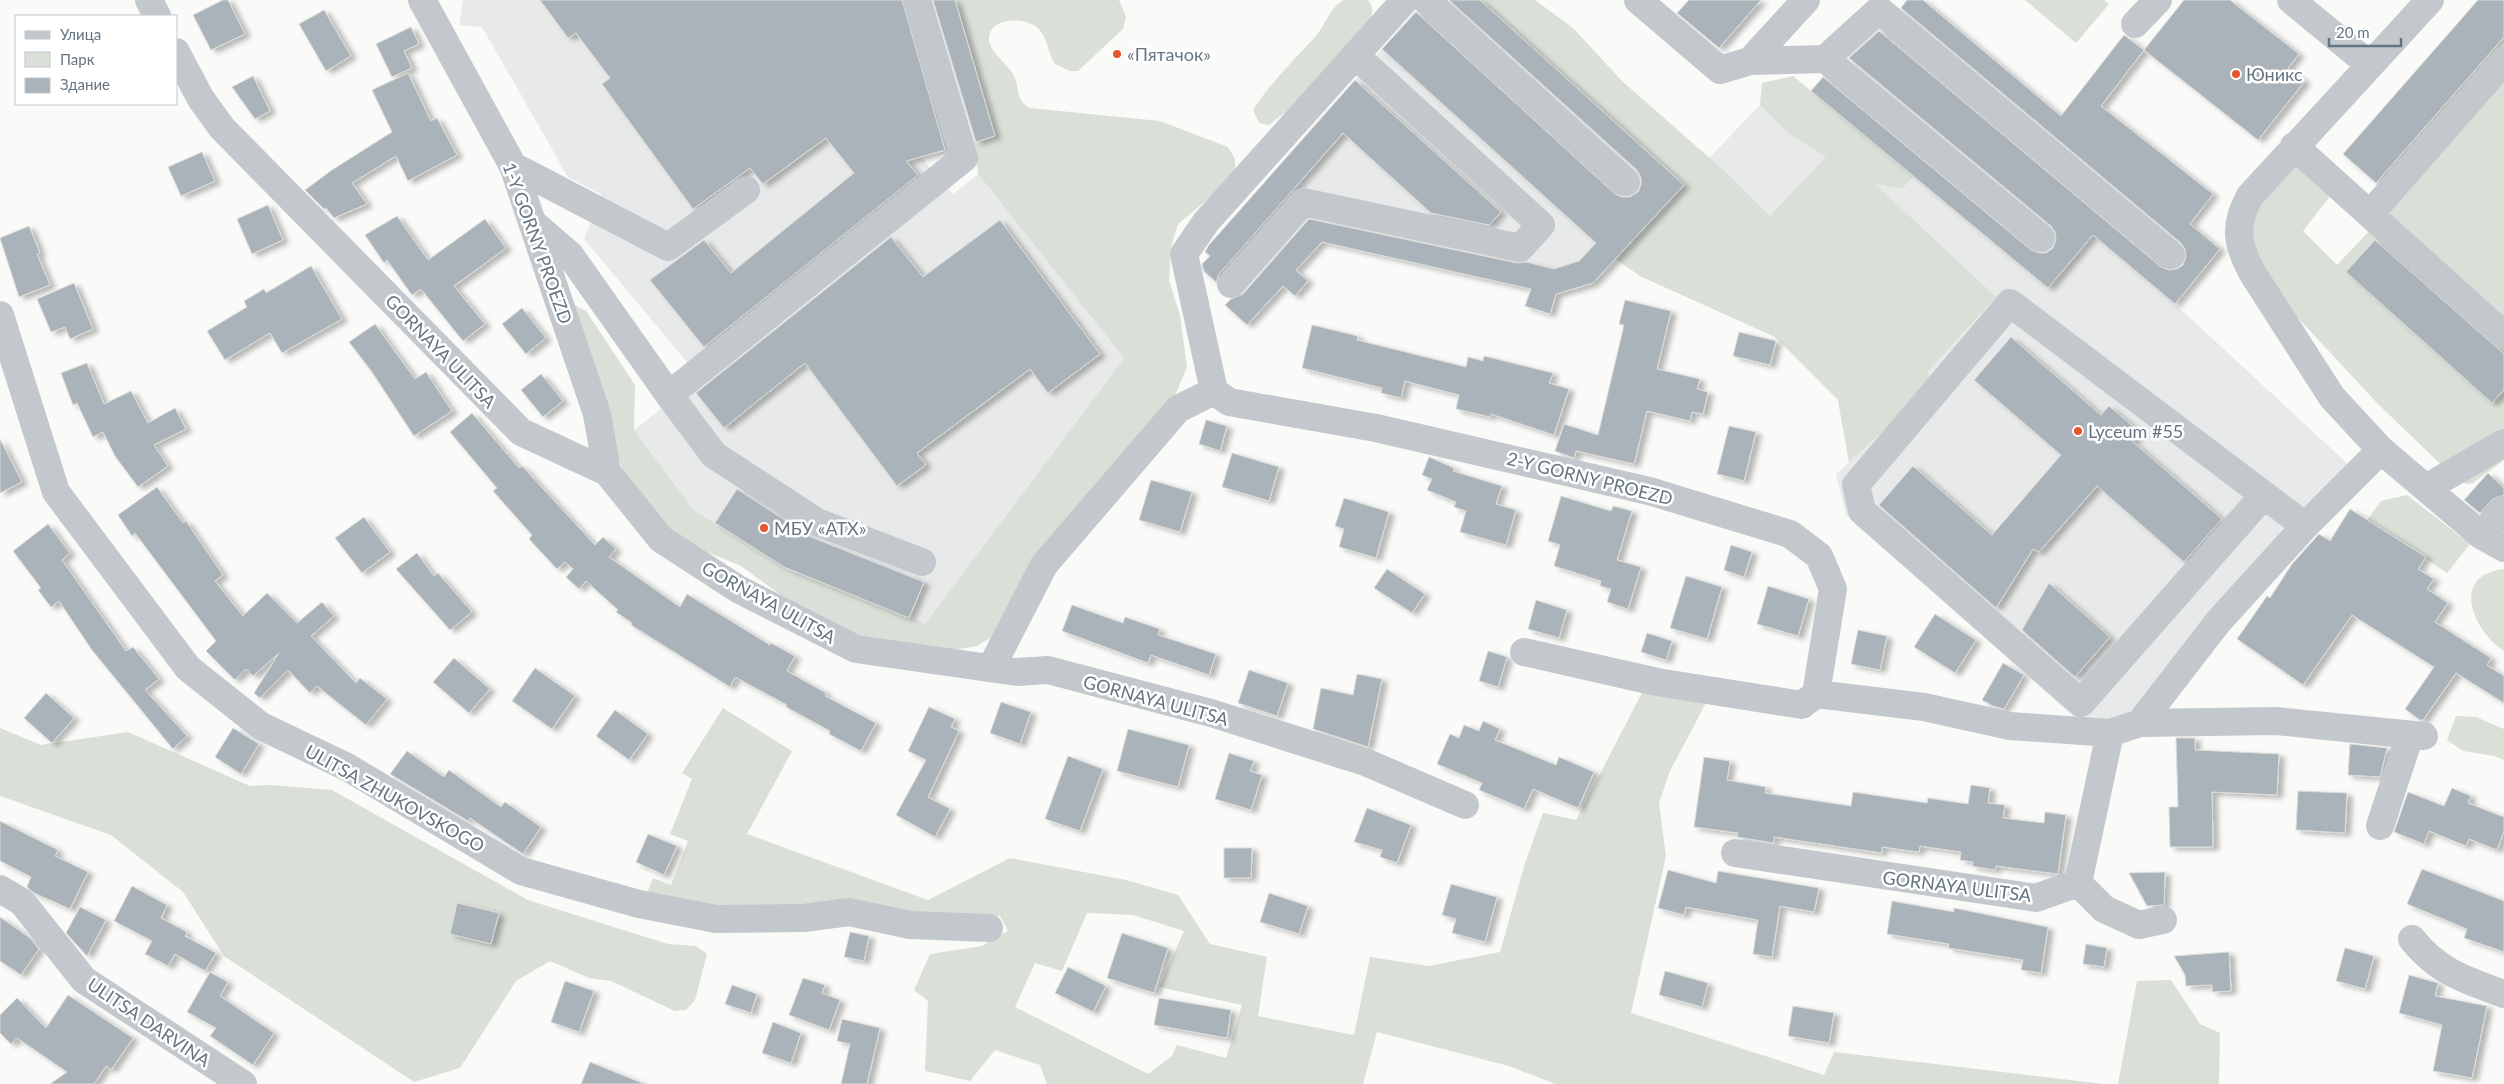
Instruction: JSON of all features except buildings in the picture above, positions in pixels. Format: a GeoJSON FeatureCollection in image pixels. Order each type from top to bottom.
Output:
{"type":"FeatureCollection","features":[{"type":"Feature","properties":{"kind":"street"},"geometry":{"type":"LineString","coordinates":[[149,0],[156,15]]}},
{"type":"Feature","properties":{"kind":"street","name":"1-Y GORNY PROEZD"},"geometry":{"type":"LineString","coordinates":[[422,0],[513,166],[597,414],[607,472]]}},
{"type":"Feature","properties":{"kind":"street"},"geometry":{"type":"LineString","coordinates":[[669,394],[964,158],[917,0]]}},
{"type":"Feature","properties":{"kind":"street"},"geometry":{"type":"LineString","coordinates":[[990,668],[1044,565],[1178,409],[1214,391],[1184,254],[1206,222],[1404,0]]}},
{"type":"Feature","properties":{"kind":"street"},"geometry":{"type":"LineString","coordinates":[[1426,0],[1626,182]]}},
{"type":"Feature","properties":{"kind":"street"},"geometry":{"type":"LineString","coordinates":[[1638,0],[1720,70],[1750,61],[1825,60],[2041,238]]}},
{"type":"Feature","properties":{"kind":"street"},"geometry":{"type":"LineString","coordinates":[[1750,61],[1806,0]]}},
{"type":"Feature","properties":{"kind":"street"},"geometry":{"type":"LineString","coordinates":[[2135,24],[2158,0]]}},
{"type":"Feature","properties":{"kind":"street"},"geometry":{"type":"LineString","coordinates":[[2291,0],[2370,65]]}},
{"type":"Feature","properties":{"kind":"street"},"geometry":{"type":"LineString","coordinates":[[2430,0],[2294,146],[2246,204],[2238,228],[2240,246],[2253,274],[2332,397],[2381,450],[2493,542],[2504,510]]}},
{"type":"Feature","properties":{"kind":"street"},"geometry":{"type":"LineString","coordinates":[[1825,60],[1879,10],[2171,256]]}},
{"type":"Feature","properties":{"kind":"street"},"geometry":{"type":"LineString","coordinates":[[1231,284],[1303,202],[1520,248],[1541,225],[1355,55]]}},
{"type":"Feature","properties":{"kind":"street","name":"GORNAYA ULITSA"},"geometry":{"type":"LineString","coordinates":[[178,56],[201,99],[222,128],[521,432],[607,472],[661,539],[738,589],[856,648],[1017,672],[1048,670],[1211,713],[1365,762],[1464,804]]}},
{"type":"Feature","properties":{"kind":"street"},"geometry":{"type":"LineString","coordinates":[[2370,214],[2504,61]]}},
{"type":"Feature","properties":{"kind":"street"},"geometry":{"type":"LineString","coordinates":[[2294,146],[2504,335]]}},
{"type":"Feature","properties":{"kind":"street"},"geometry":{"type":"LineString","coordinates":[[513,166],[668,247],[746,190]]}},
{"type":"Feature","properties":{"kind":"street"},"geometry":{"type":"LineString","coordinates":[[532,222],[570,255],[714,455],[818,522],[922,562]]}},
{"type":"Feature","properties":{"kind":"street"},"geometry":{"type":"LineString","coordinates":[[2264,495],[2081,703],[1862,512],[1856,485],[2010,303],[2264,495],[2305,526]]}},
{"type":"Feature","properties":{"kind":"street","name":"ULITSA ZHUKOVSKOGO"},"geometry":{"type":"LineString","coordinates":[[0,315],[56,492],[188,668],[261,726],[347,767],[521,871],[630,902],[716,919],[804,918],[849,912],[910,925],[989,928]]}},
{"type":"Feature","properties":{"kind":"street","name":"2-Y GORNY PROEZD"},"geometry":{"type":"LineString","coordinates":[[1214,391],[1229,402],[1376,428],[1649,491],[1790,534],[1819,556],[1833,589],[1816,694]]}},
{"type":"Feature","properties":{"kind":"street"},"geometry":{"type":"LineString","coordinates":[[2426,488],[2504,443]]}},
{"type":"Feature","properties":{"kind":"street"},"geometry":{"type":"LineString","coordinates":[[2140,723],[2218,622],[2305,526],[2381,450]]}},
{"type":"Feature","properties":{"kind":"street"},"geometry":{"type":"LineString","coordinates":[[1524,652],[1657,682],[1802,705],[1816,694],[1924,708],[2010,726],[2110,734],[2140,723],[2276,721],[2417,735],[2380,826]]}},
{"type":"Feature","properties":{"kind":"street"},"geometry":{"type":"LineString","coordinates":[[2110,734],[2078,883],[2104,909],[2139,925],[2163,920]]}},
{"type":"Feature","properties":{"kind":"street","name":"GORNAYA ULITSA"},"geometry":{"type":"LineString","coordinates":[[1735,853],[2036,898],[2078,883]]}},
{"type":"Feature","properties":{"kind":"street","name":"ULITSA DARVINA"},"geometry":{"type":"LineString","coordinates":[[0,889],[22,902],[84,980],[243,1084]]}},
{"type":"Feature","properties":{"kind":"street"},"geometry":{"type":"LineString","coordinates":[[2412,939],[2423,953],[2441,968],[2504,994]]}},
{"type":"Feature","properties":{"kind":"shaded area"},"geometry":{"type":"Polygon","coordinates":[[[463,0],[953,0],[957,5],[995,136],[922,157],[929,167],[922,181],[692,368],[584,239],[602,195],[568,177],[482,27],[459,25],[463,0]]]}},
{"type":"Feature","properties":{"kind":"shaded area","name":"Lyceum #55"},"geometry":{"type":"Polygon","coordinates":[[[1425,0],[1480,0],[1684,184],[1760,105],[1811,91],[1829,70],[1880,23],[1886,26],[1907,0],[1923,0],[2220,249],[2175,304],[2349,465],[2293,517],[2213,611],[2137,712],[2084,726],[1846,515],[1836,474],[1849,462],[1838,400],[1775,336],[1642,277],[1615,259],[1593,283],[1555,295],[1322,242],[1296,270],[1308,281],[1295,296],[1283,286],[1247,325],[1225,305],[1233,297],[1199,268],[1209,256],[1204,251],[1425,0]]]}},
{"type":"Feature","properties":{"kind":"shaded area"},"geometry":{"type":"Polygon","coordinates":[[[978,174],[1124,358],[925,625],[788,570],[694,510],[634,430],[945,185],[953,194],[978,174]]]}},
{"type":"Feature","properties":{"kind":"green space"},"geometry":{"type":"Polygon","coordinates":[[[953,0],[1119,0],[1126,17],[1123,29],[1078,71],[1070,71],[1055,64],[1042,33],[1034,25],[1019,21],[1002,22],[991,31],[989,38],[992,48],[1014,76],[1022,102],[1030,108],[1160,121],[1228,147],[1235,159],[1235,169],[1214,194],[1178,224],[1171,247],[1169,281],[1180,315],[1187,367],[1171,405],[1000,632],[977,646],[947,651],[861,636],[804,612],[741,566],[684,543],[627,484],[573,320],[575,305],[586,311],[635,385],[634,430],[694,510],[788,570],[925,624],[1124,358],[978,174],[974,142],[995,136],[957,6],[953,0]]]}},
{"type":"Feature","properties":{"kind":"green space"},"geometry":{"type":"Polygon","coordinates":[[[1344,0],[1368,0],[1372,10],[1367,28],[1288,110],[1269,125],[1259,123],[1253,110],[1267,90],[1320,31],[1335,7],[1344,0]]]}},
{"type":"Feature","properties":{"kind":"green space"},"geometry":{"type":"Polygon","coordinates":[[[1480,0],[1535,0],[1573,28],[1622,81],[1729,175],[1770,216],[1826,157],[1787,132],[1760,105],[1762,83],[1793,76],[1913,176],[1902,189],[1874,183],[1996,297],[1927,372],[1932,379],[1922,396],[1849,462],[1838,400],[1775,337],[1642,277],[1615,259],[1684,184],[1480,0]]]}},
{"type":"Feature","properties":{"kind":"green space"},"geometry":{"type":"Polygon","coordinates":[[[2025,0],[2104,0],[2109,4],[2076,43],[2025,0]]]}},
{"type":"Feature","properties":{"kind":"green space"},"geometry":{"type":"Polygon","coordinates":[[[2504,74],[2504,324],[2380,216],[2504,74]]]}},
{"type":"Feature","properties":{"kind":"green space"},"geometry":{"type":"Polygon","coordinates":[[[2296,156],[2335,190],[2303,231],[2337,265],[2373,227],[2504,344],[2504,460],[2473,483],[2467,484],[2458,481],[2378,404],[2274,292],[2254,258],[2251,216],[2296,156]]]}},
{"type":"Feature","properties":{"kind":"green space"},"geometry":{"type":"Polygon","coordinates":[[[2407,495],[2470,544],[2447,573],[2367,520],[2381,501],[2407,495]]]}},
{"type":"Feature","properties":{"kind":"green space"},"geometry":{"type":"Polygon","coordinates":[[[2504,569],[2504,651],[2483,630],[2472,604],[2472,592],[2477,581],[2487,573],[2504,569]]]}},
{"type":"Feature","properties":{"kind":"green space"},"geometry":{"type":"Polygon","coordinates":[[[1644,689],[1706,703],[1670,771],[1659,803],[1666,856],[1631,1013],[1824,1075],[1834,1052],[2104,1084],[1555,1084],[1509,1066],[1377,1032],[1363,1084],[1047,1084],[1040,1065],[995,1050],[970,1081],[925,1071],[928,1001],[914,990],[930,954],[982,946],[1008,931],[1000,916],[950,921],[800,908],[714,910],[646,896],[653,878],[671,885],[688,841],[670,834],[692,779],[682,773],[723,708],[792,751],[747,834],[928,900],[1010,858],[1126,880],[1178,895],[1210,944],[1267,957],[1258,1016],[1354,1035],[1370,957],[1429,966],[1500,952],[1525,863],[1543,813],[1576,820],[1644,689]],[[1087,913],[1062,971],[1035,963],[1015,1007],[1148,1074],[1172,1056],[1177,1045],[1226,1058],[1242,1005],[1159,987],[1184,931],[1133,915],[1087,913]]]}},
{"type":"Feature","properties":{"kind":"green space"},"geometry":{"type":"Polygon","coordinates":[[[2456,716],[2476,717],[2504,729],[2504,760],[2494,756],[2463,751],[2447,740],[2456,716]]]}},
{"type":"Feature","properties":{"kind":"green space"},"geometry":{"type":"Polygon","coordinates":[[[0,728],[41,745],[128,732],[250,786],[270,785],[332,790],[528,900],[668,944],[696,946],[707,954],[695,1000],[686,1010],[675,1011],[611,981],[589,978],[550,961],[516,981],[460,1068],[414,1082],[224,956],[183,892],[111,835],[0,796],[0,728]]]}},
{"type":"Feature","properties":{"kind":"green space"},"geometry":{"type":"Polygon","coordinates":[[[2171,980],[2200,1024],[2220,1033],[2219,1084],[2118,1084],[2137,981],[2171,980]]]}},
{"type":"Feature","properties":{"kind":"place","name":"«Пятачок»"},"geometry":{"type":"Point","coordinates":[1117,54]}},
{"type":"Feature","properties":{"kind":"place","name":"Юникс"},"geometry":{"type":"Point","coordinates":[2236,74]}},
{"type":"Feature","properties":{"kind":"place","name":"Lyceum #55"},"geometry":{"type":"Point","coordinates":[2078,431]}},
{"type":"Feature","properties":{"kind":"place","name":"МБУ «АТХ»"},"geometry":{"type":"Point","coordinates":[764,528]}}]}
